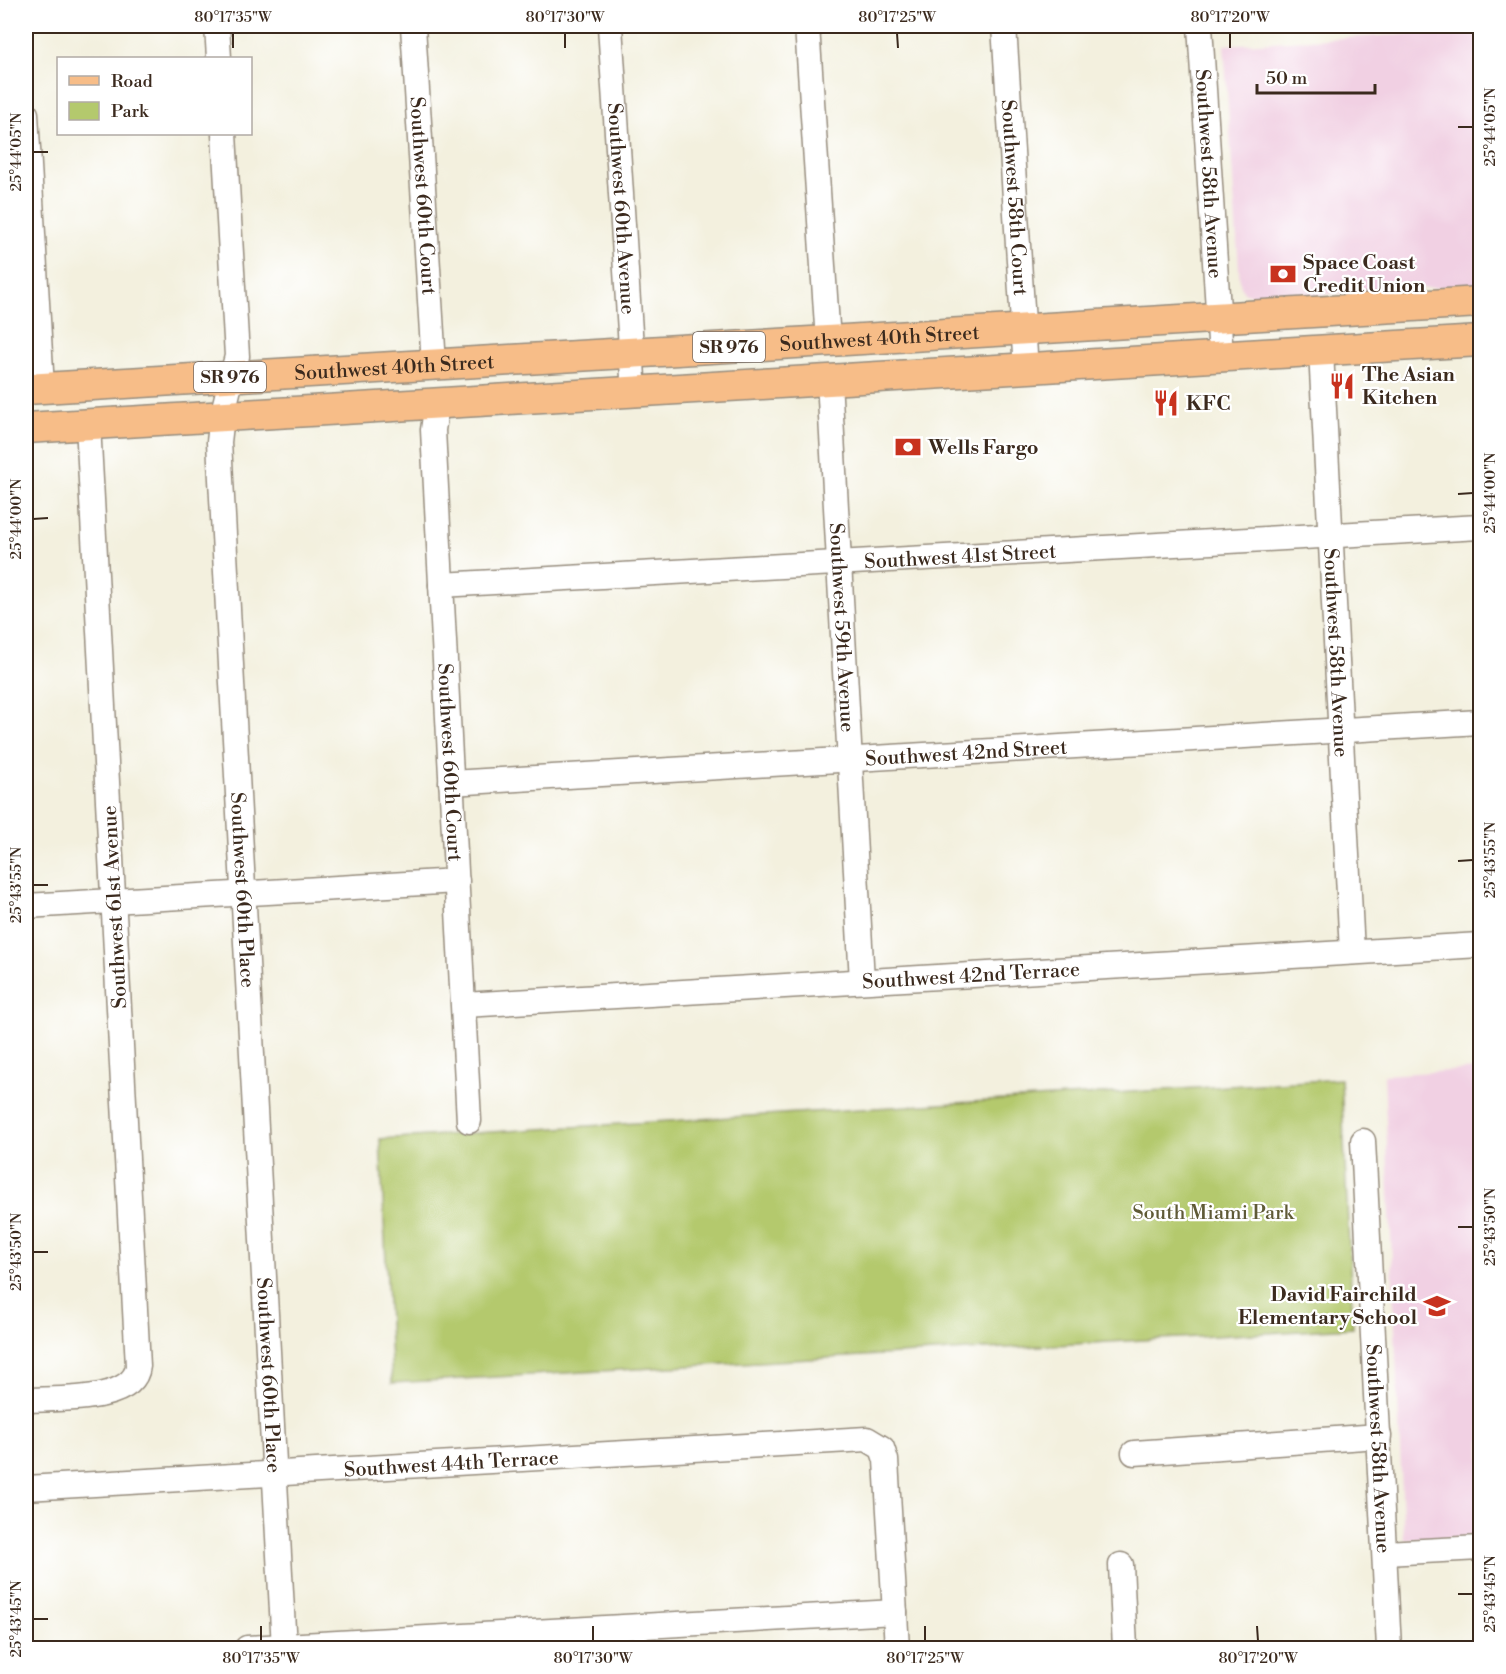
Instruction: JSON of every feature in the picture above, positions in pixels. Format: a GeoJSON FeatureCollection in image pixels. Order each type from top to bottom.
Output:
{"type":"FeatureCollection","features":[{"type":"Feature","properties":{"kind":"main road","name":"Southwest 40th Street"},"geometry":{"type":"LineString","coordinates":[[34,388],[631,354],[828,340],[1024,331],[1470,302]]}},
{"type":"Feature","properties":{"kind":"main road"},"geometry":{"type":"LineString","coordinates":[[1426,344],[1437,327],[1470,302]]}},
{"type":"Feature","properties":{"kind":"main road"},"geometry":{"type":"LineString","coordinates":[[1392,346],[1415,322],[1427,305]]}},
{"type":"Feature","properties":{"kind":"main road"},"geometry":{"type":"LineString","coordinates":[[790,382],[803,366],[819,355],[828,340]]}},
{"type":"Feature","properties":{"kind":"main road","name":"Southwest 40th Street"},"geometry":{"type":"LineString","coordinates":[[26,428],[1026,370],[1480,341]]}},
{"type":"Feature","properties":{"kind":"main road"},"geometry":{"type":"LineString","coordinates":[[437,403],[451,384],[463,378],[485,376],[506,360]]}},
{"type":"Feature","properties":{"kind":"main road"},"geometry":{"type":"LineString","coordinates":[[346,409],[368,391],[400,389],[415,382],[434,365]]}},
{"type":"Feature","properties":{"kind":"street"},"geometry":{"type":"LineString","coordinates":[[217,26],[219,57]]}},
{"type":"Feature","properties":{"kind":"street","name":"Southwest 60th Court"},"geometry":{"type":"LineString","coordinates":[[413,26],[434,365]]}},
{"type":"Feature","properties":{"kind":"street","name":"Southwest 60th Avenue"},"geometry":{"type":"LineString","coordinates":[[610,26],[634,393]]}},
{"type":"Feature","properties":{"kind":"street"},"geometry":{"type":"LineString","coordinates":[[807,26],[828,340]]}},
{"type":"Feature","properties":{"kind":"street","name":"Southwest 58th Court"},"geometry":{"type":"LineString","coordinates":[[1004,26],[1026,370]]}},
{"type":"Feature","properties":{"kind":"street","name":"Southwest 58th Avenue"},"geometry":{"type":"LineString","coordinates":[[1200,26],[1221,357]]}},
{"type":"Feature","properties":{"kind":"street"},"geometry":{"type":"LineString","coordinates":[[26,114],[34,388]]}},
{"type":"Feature","properties":{"kind":"street","name":"Southwest 60th Place"},"geometry":{"type":"LineString","coordinates":[[224,135],[237,349],[234,377],[222,416],[219,442],[284,1647]]}},
{"type":"Feature","properties":{"kind":"street","name":"Southwest 58th Avenue"},"geometry":{"type":"LineString","coordinates":[[1321,351],[1352,952]]}},
{"type":"Feature","properties":{"kind":"street","name":"Southwest 59th Avenue"},"geometry":{"type":"LineString","coordinates":[[830,380],[862,981]]}},
{"type":"Feature","properties":{"kind":"street","name":"Southwest 60th Court"},"geometry":{"type":"LineString","coordinates":[[437,403],[433,430],[469,1121]]}},
{"type":"Feature","properties":{"kind":"street","name":"Southwest 61st Avenue"},"geometry":{"type":"LineString","coordinates":[[26,1400],[96,1395],[126,1386],[135,1377],[138,1361],[88,424]]}},
{"type":"Feature","properties":{"kind":"street","name":"Southwest 41st Street"},"geometry":{"type":"LineString","coordinates":[[441,585],[1480,527]]}},
{"type":"Feature","properties":{"kind":"street","name":"Southwest 42nd Street"},"geometry":{"type":"LineString","coordinates":[[451,783],[1480,722]]}},
{"type":"Feature","properties":{"kind":"street"},"geometry":{"type":"LineString","coordinates":[[26,906],[457,881]]}},
{"type":"Feature","properties":{"kind":"street","name":"Southwest 42nd Terrace"},"geometry":{"type":"LineString","coordinates":[[464,1005],[1480,945]]}},
{"type":"Feature","properties":{"kind":"street","name":"Southwest 58th Avenue"},"geometry":{"type":"LineString","coordinates":[[1363,1141],[1389,1648]]}},
{"type":"Feature","properties":{"kind":"street"},"geometry":{"type":"LineString","coordinates":[[1134,1453],[1379,1436]]}},
{"type":"Feature","properties":{"kind":"street","name":"Southwest 44th Terrace"},"geometry":{"type":"LineString","coordinates":[[26,1488],[858,1438],[876,1442],[882,1448],[886,1460],[895,1612]]}},
{"type":"Feature","properties":{"kind":"street"},"geometry":{"type":"LineString","coordinates":[[1385,1553],[1480,1548]]}},
{"type":"Feature","properties":{"kind":"street"},"geometry":{"type":"LineString","coordinates":[[1121,1565],[1125,1648]]}},
{"type":"Feature","properties":{"kind":"street"},"geometry":{"type":"LineString","coordinates":[[247,1648],[895,1612],[897,1648]]}},
{"type":"Feature","properties":{"kind":"shaded area"},"geometry":{"type":"Polygon","coordinates":[[[1480,30],[1480,285],[1257,298],[1244,292],[1240,284],[1224,45],[1480,30]]]}},
{"type":"Feature","properties":{"kind":"shaded area","name":"David Fairchild Elementary School"},"geometry":{"type":"Polygon","coordinates":[[[1480,1069],[1480,1537],[1404,1540],[1384,1075],[1480,1069]]]}},
{"type":"Feature","properties":{"kind":"green space","name":"South Miami Park"},"geometry":{"type":"Polygon","coordinates":[[[1341,1079],[1353,1328],[392,1383],[380,1139],[1341,1079]]]}},
{"type":"Feature","properties":{"kind":"place","name":"Space Coast Credit Union"},"geometry":{"type":"Point","coordinates":[1283,274]}},
{"type":"Feature","properties":{"kind":"place","name":"The Asian Kitchen"},"geometry":{"type":"Point","coordinates":[1342,386]}},
{"type":"Feature","properties":{"kind":"place","name":"KFC"},"geometry":{"type":"Point","coordinates":[1166,403]}},
{"type":"Feature","properties":{"kind":"place","name":"Wells Fargo"},"geometry":{"type":"Point","coordinates":[908,447]}},
{"type":"Feature","properties":{"kind":"place","name":"David Fairchild Elementary School"},"geometry":{"type":"Point","coordinates":[1437,1306]}}]}
